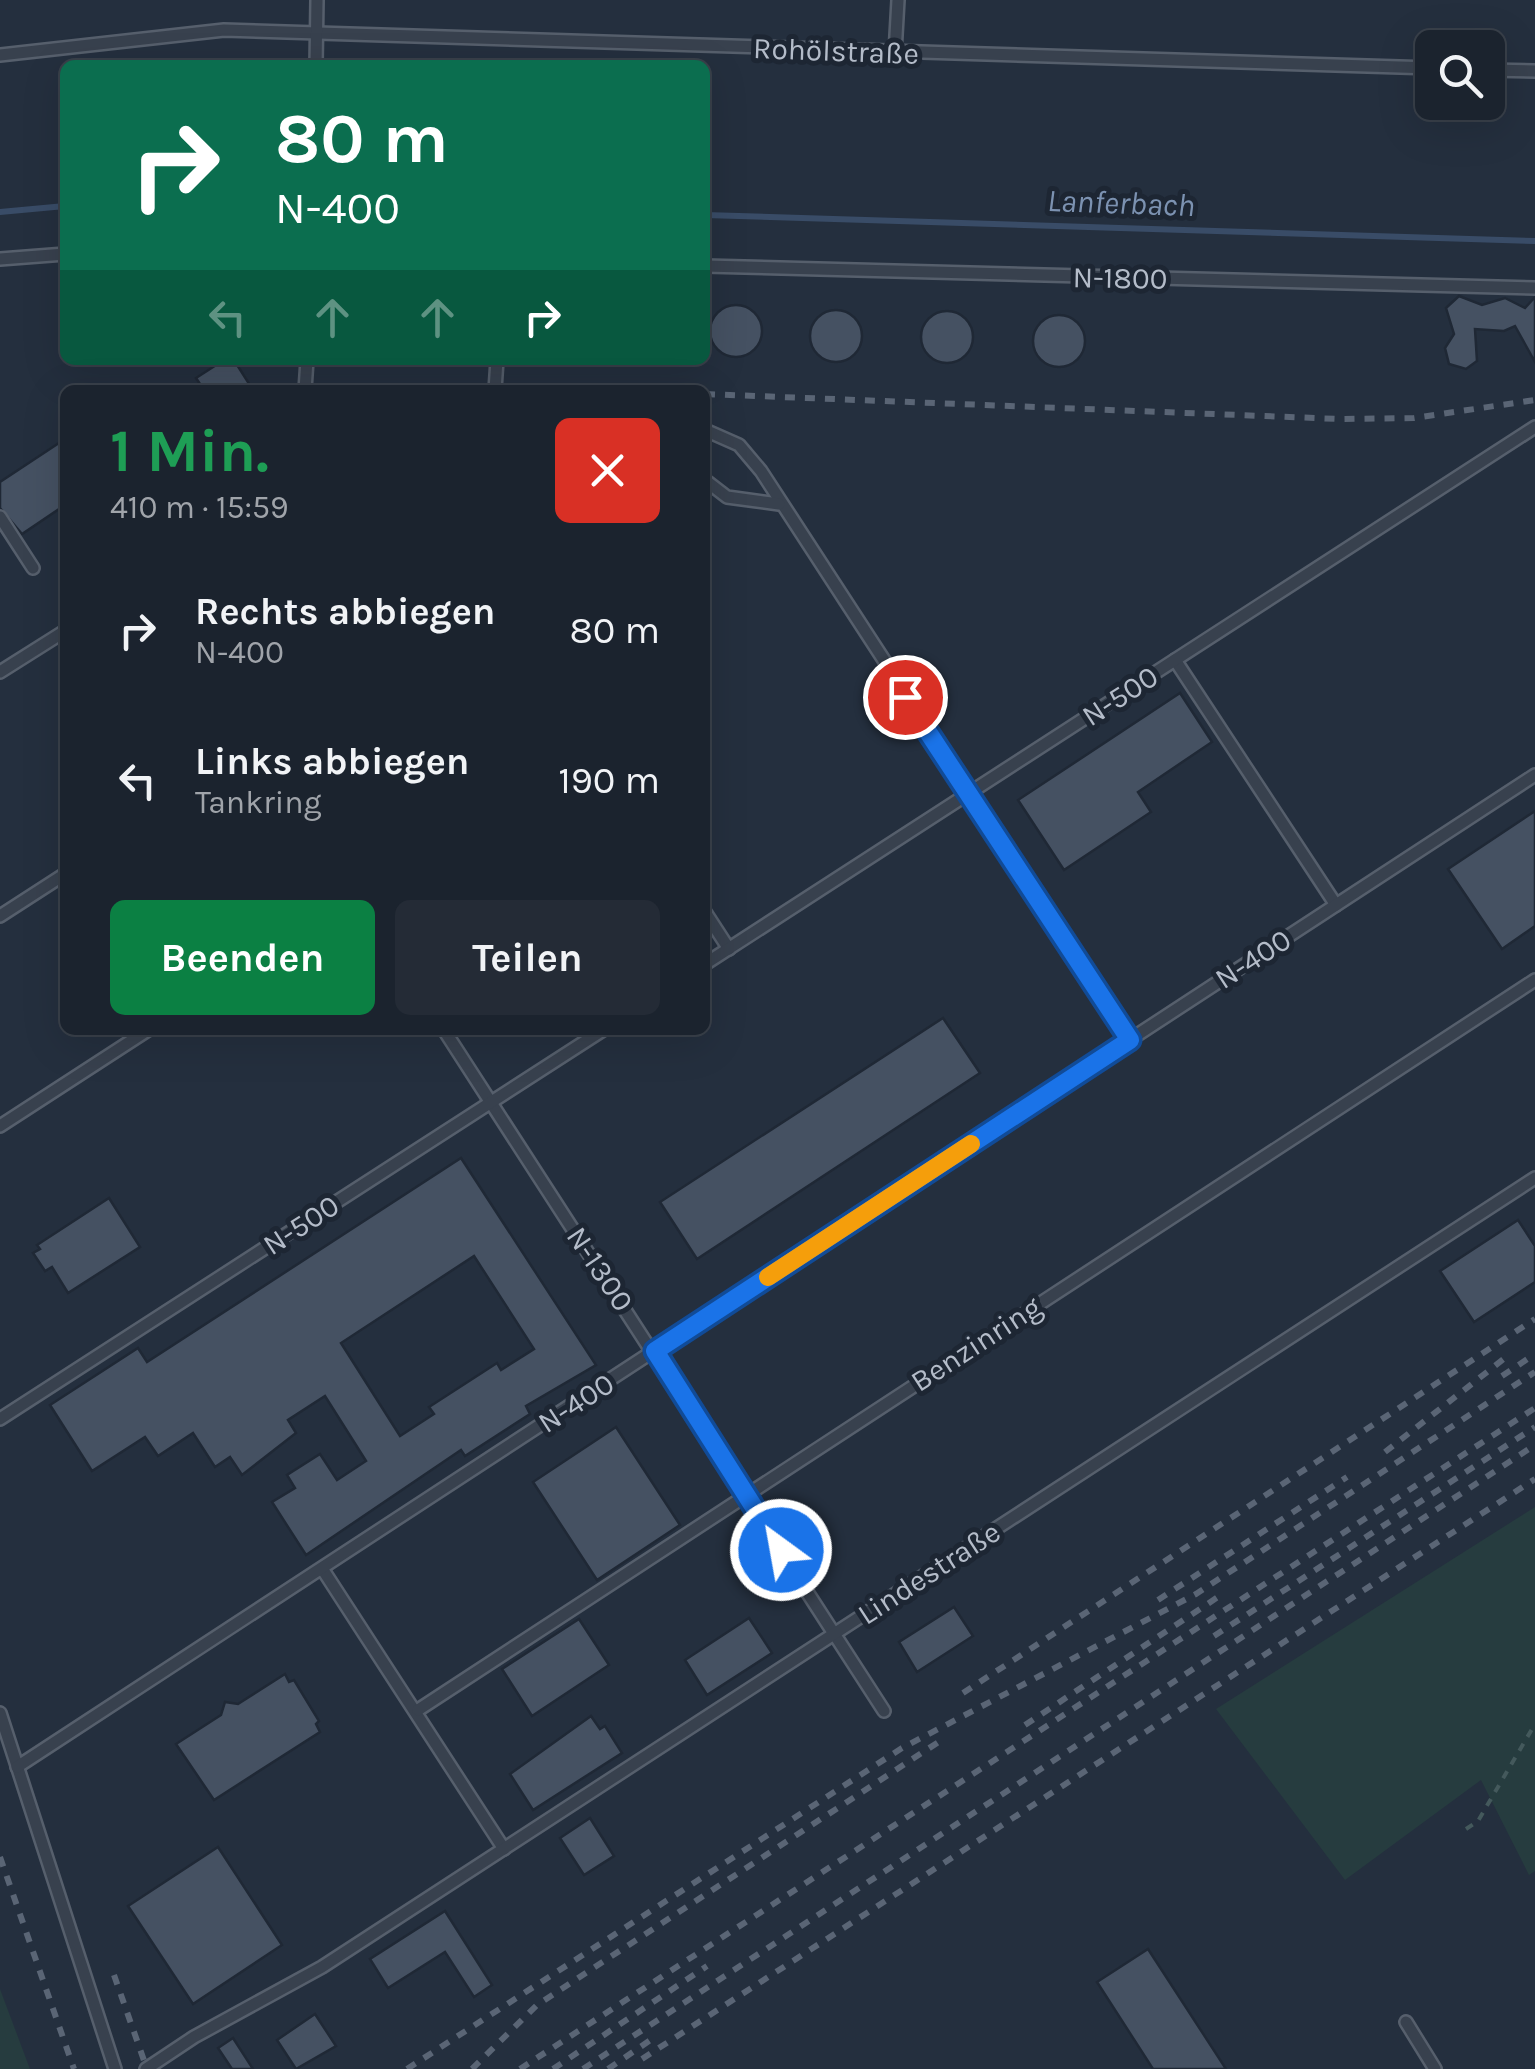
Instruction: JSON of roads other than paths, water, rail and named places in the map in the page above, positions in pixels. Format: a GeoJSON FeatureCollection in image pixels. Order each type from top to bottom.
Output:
{"type":"FeatureCollection","features":[{"type":"Feature","properties":{"kind":"lane"},"geometry":{"type":"LineString","coordinates":[[316,60],[317,0]]}},
{"type":"Feature","properties":{"kind":"lane"},"geometry":{"type":"LineString","coordinates":[[896,53],[898,0]]}},
{"type":"Feature","properties":{"kind":"lane","name":"Rohölstraße"},"geometry":{"type":"LineString","coordinates":[[0,55],[224,30],[1415,68]]}},
{"type":"Feature","properties":{"kind":"lane"},"geometry":{"type":"LineString","coordinates":[[1505,70],[1535,71]]}},
{"type":"Feature","properties":{"kind":"lane"},"geometry":{"type":"LineString","coordinates":[[0,259],[60,254]]}},
{"type":"Feature","properties":{"kind":"lane","name":"N-1800"},"geometry":{"type":"LineString","coordinates":[[710,266],[1535,288]]}},
{"type":"Feature","properties":{"kind":"lane","name":"N-500"},"geometry":{"type":"LineString","coordinates":[[710,961],[1535,428]]}},
{"type":"Feature","properties":{"kind":"lane"},"geometry":{"type":"LineString","coordinates":[[710,432],[739,444],[1130,1040]]}},
{"type":"Feature","properties":{"kind":"lane"},"geometry":{"type":"LineString","coordinates":[[710,484],[727,496],[779,504]]}},
{"type":"Feature","properties":{"kind":"lane"},"geometry":{"type":"LineString","coordinates":[[0,517],[33,568]]}},
{"type":"Feature","properties":{"kind":"lane"},"geometry":{"type":"LineString","coordinates":[[0,672],[60,633]]}},
{"type":"Feature","properties":{"kind":"lane"},"geometry":{"type":"LineString","coordinates":[[1175,660],[1336,905]]}},
{"type":"Feature","properties":{"kind":"lane","name":"N-400"},"geometry":{"type":"LineString","coordinates":[[17,1767],[324,1570],[1535,775]]}},
{"type":"Feature","properties":{"kind":"lane"},"geometry":{"type":"LineString","coordinates":[[0,916],[60,877]]}},
{"type":"Feature","properties":{"kind":"lane"},"geometry":{"type":"LineString","coordinates":[[710,920],[728,949]]}},
{"type":"Feature","properties":{"kind":"lane","name":"Benzinring"},"geometry":{"type":"LineString","coordinates":[[418,1710],[1535,980]]}},
{"type":"Feature","properties":{"kind":"lane"},"geometry":{"type":"LineString","coordinates":[[0,1105],[5,1123],[140,1035]]}},
{"type":"Feature","properties":{"kind":"lane","name":"N-1300"},"geometry":{"type":"LineString","coordinates":[[447,1035],[655,1351],[884,1711]]}},
{"type":"Feature","properties":{"kind":"lane","name":"N-500"},"geometry":{"type":"LineString","coordinates":[[0,1419],[594,1035]]}},
{"type":"Feature","properties":{"kind":"lane","name":"Lindestraße"},"geometry":{"type":"LineString","coordinates":[[146,2069],[194,2037],[322,1967],[1535,1178]]}},
{"type":"Feature","properties":{"kind":"lane"},"geometry":{"type":"LineString","coordinates":[[324,1570],[418,1710],[504,1849]]}},
{"type":"Feature","properties":{"kind":"lane"},"geometry":{"type":"LineString","coordinates":[[0,1713],[115,2069]]}},
{"type":"Feature","properties":{"kind":"lane"},"geometry":{"type":"LineString","coordinates":[[1406,2022],[1435,2069]]}},
{"type":"Feature","properties":{"kind":"waterway","name":"Lanferbach"},"geometry":{"type":"LineString","coordinates":[[0,212],[60,206]]}},
{"type":"Feature","properties":{"kind":"waterway","name":"Lanferbach"},"geometry":{"type":"LineString","coordinates":[[710,215],[1535,241]]}},
{"type":"Feature","properties":{"kind":"railway"},"geometry":{"type":"LineString","coordinates":[[710,394],[1340,419],[1414,418],[1535,400]]}},
{"type":"Feature","properties":{"kind":"railway"},"geometry":{"type":"LineString","coordinates":[[963,1693],[1535,1319]]}},
{"type":"Feature","properties":{"kind":"railway"},"geometry":{"type":"LineString","coordinates":[[1385,1452],[1510,1354]]}},
{"type":"Feature","properties":{"kind":"railway"},"geometry":{"type":"LineString","coordinates":[[1502,1376],[1535,1354]]}},
{"type":"Feature","properties":{"kind":"railway"},"geometry":{"type":"LineString","coordinates":[[407,2069],[902,1748],[1196,1594],[1535,1372]]}},
{"type":"Feature","properties":{"kind":"railway"},"geometry":{"type":"LineString","coordinates":[[520,2069],[1535,1408]]}},
{"type":"Feature","properties":{"kind":"railway"},"geometry":{"type":"LineString","coordinates":[[1214,1636],[1535,1427]]}},
{"type":"Feature","properties":{"kind":"railway"},"geometry":{"type":"LineString","coordinates":[[583,2069],[1535,1445]]}},
{"type":"Feature","properties":{"kind":"railway"},"geometry":{"type":"LineString","coordinates":[[1158,1600],[1347,1477]]}},
{"type":"Feature","properties":{"kind":"railway"},"geometry":{"type":"LineString","coordinates":[[642,2059],[1535,1479]]}},
{"type":"Feature","properties":{"kind":"railway"},"geometry":{"type":"LineString","coordinates":[[1025,1725],[1221,1595]]}},
{"type":"Feature","properties":{"kind":"railway"},"geometry":{"type":"LineString","coordinates":[[472,2069],[537,2005],[940,1741]]}},
{"type":"Feature","properties":{"kind":"railway"},"geometry":{"type":"LineString","coordinates":[[0,1857],[74,2069]]}},
{"type":"Feature","properties":{"kind":"railway"},"geometry":{"type":"LineString","coordinates":[[553,2069],[707,1966]]}},
{"type":"Feature","properties":{"kind":"railway"},"geometry":{"type":"LineString","coordinates":[[114,1975],[147,2069]]}},
{"type":"Feature","properties":{"kind":"railway"},"geometry":{"type":"LineString","coordinates":[[608,2069],[652,2039]]}}]}
